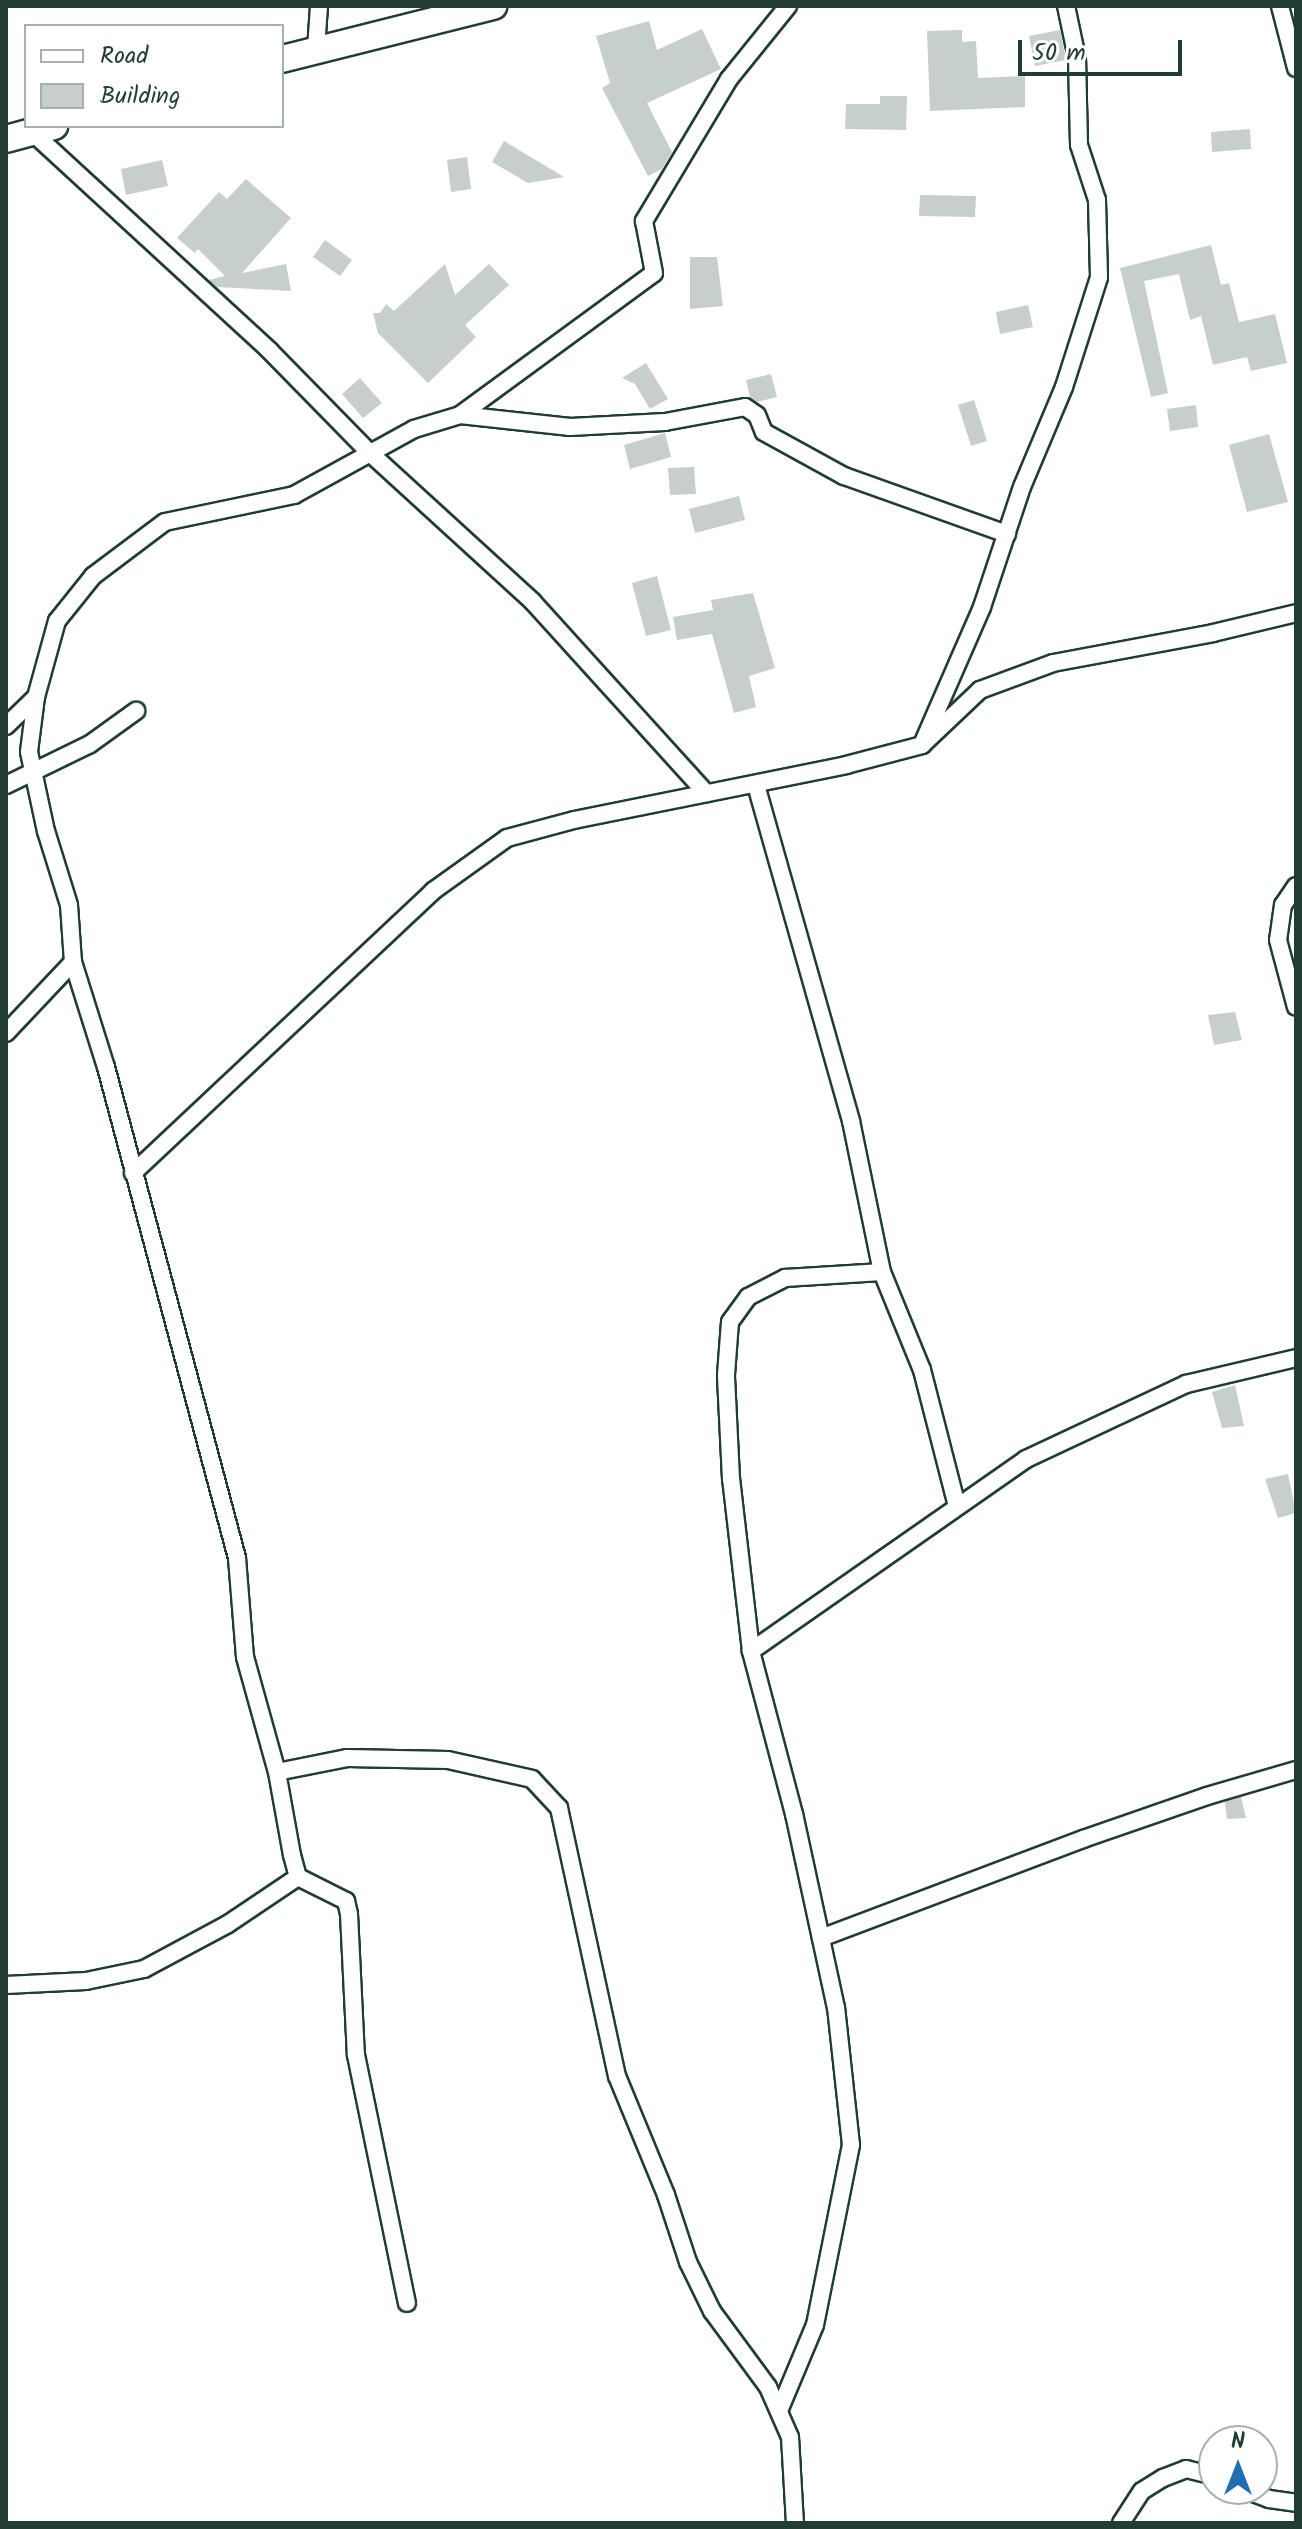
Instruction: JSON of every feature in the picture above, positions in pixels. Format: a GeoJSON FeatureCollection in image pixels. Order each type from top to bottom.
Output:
{"type":"FeatureCollection","features":[{"type":"Feature","properties":{"kind":"main road"},"geometry":{"type":"LineString","coordinates":[[284,58],[493,6]]}},
{"type":"Feature","properties":{"kind":"main road"},"geometry":{"type":"LineString","coordinates":[[6,139],[43,129]]}},
{"type":"Feature","properties":{"kind":"street"},"geometry":{"type":"LineString","coordinates":[[316,49],[319,6]]}},
{"type":"Feature","properties":{"kind":"street"},"geometry":{"type":"LineString","coordinates":[[298,1877],[277,1772],[245,1657],[237,1558],[73,962],[69,905],[46,831],[29,752],[36,697],[57,621],[93,576],[165,522],[294,495],[414,429],[460,415],[654,273],[644,221],[729,79],[788,6]]}},
{"type":"Feature","properties":{"kind":"street"},"geometry":{"type":"LineString","coordinates":[[922,745],[982,607],[1022,487],[1064,387],[1099,277],[1097,200],[1079,145],[1077,58],[1066,6]]}},
{"type":"Feature","properties":{"kind":"street"},"geometry":{"type":"LineString","coordinates":[[1280,6],[1296,68]]}},
{"type":"Feature","properties":{"kind":"street"},"geometry":{"type":"LineString","coordinates":[[43,129],[370,453],[533,602],[706,793]]}},
{"type":"Feature","properties":{"kind":"street"},"geometry":{"type":"LineString","coordinates":[[460,415],[586,426],[665,422],[745,407],[757,415],[764,432],[844,476],[1007,534]]}},
{"type":"Feature","properties":{"kind":"street"},"geometry":{"type":"LineString","coordinates":[[133,1173],[433,891],[507,838],[574,820],[756,785],[922,745],[980,690],[1053,663],[1213,633],[1296,613]]}},
{"type":"Feature","properties":{"kind":"street"},"geometry":{"type":"LineString","coordinates":[[6,726],[36,697]]}},
{"type":"Feature","properties":{"kind":"street"},"geometry":{"type":"LineString","coordinates":[[6,785],[90,744],[136,711]]}},
{"type":"Feature","properties":{"kind":"street"},"geometry":{"type":"LineString","coordinates":[[756,785],[851,1121],[882,1272],[922,1370],[957,1506]]}},
{"type":"Feature","properties":{"kind":"street"},"geometry":{"type":"LineString","coordinates":[[1296,886],[1283,905],[1278,940],[1296,1007]]}},
{"type":"Feature","properties":{"kind":"street"},"geometry":{"type":"LineString","coordinates":[[6,1033],[73,962]]}},
{"type":"Feature","properties":{"kind":"street"},"geometry":{"type":"LineString","coordinates":[[779,2411],[815,2325],[851,2145],[836,2008],[794,1814],[751,1651],[731,1479],[726,1375],[730,1322],[748,1297],[785,1278],[882,1272]]}},
{"type":"Feature","properties":{"kind":"street"},"geometry":{"type":"LineString","coordinates":[[751,1651],[1026,1459],[1112,1416],[1186,1384],[1296,1358]]}},
{"type":"Feature","properties":{"kind":"street"},"geometry":{"type":"LineString","coordinates":[[277,1772],[347,1758],[448,1760],[532,1779],[559,1808],[617,2076],[666,2195],[688,2262],[712,2311],[768,2387],[790,2437],[795,2523]]}},
{"type":"Feature","properties":{"kind":"street"},"geometry":{"type":"LineString","coordinates":[[821,1938],[1083,1839],[1207,1796],[1296,1770]]}},
{"type":"Feature","properties":{"kind":"street"},"geometry":{"type":"LineString","coordinates":[[6,1985],[86,1981],[144,1969],[228,1924],[298,1877]]}},
{"type":"Feature","properties":{"kind":"street"},"geometry":{"type":"LineString","coordinates":[[298,1877],[346,1901],[356,2055],[407,2303]]}},
{"type":"Feature","properties":{"kind":"street"},"geometry":{"type":"LineString","coordinates":[[1121,2523],[1142,2491],[1186,2469],[1198,2472]]}},
{"type":"Feature","properties":{"kind":"building"},"geometry":{"type":"Polygon","coordinates":[[[649,21],[657,50],[702,29],[721,69],[647,103],[672,152],[662,169],[648,176],[602,88],[610,83],[596,36],[649,21]]]}},
{"type":"Feature","properties":{"kind":"building"},"geometry":{"type":"Polygon","coordinates":[[[962,30],[962,42],[976,41],[978,78],[1025,76],[1025,107],[930,111],[927,31],[962,30]]]}},
{"type":"Feature","properties":{"kind":"building"},"geometry":{"type":"Polygon","coordinates":[[[1060,30],[1066,60],[1035,66],[1029,36],[1060,30]]]}},
{"type":"Feature","properties":{"kind":"building"},"geometry":{"type":"Polygon","coordinates":[[[880,96],[907,96],[906,130],[845,129],[846,104],[880,104],[880,96]]]}},
{"type":"Feature","properties":{"kind":"building"},"geometry":{"type":"Polygon","coordinates":[[[1250,129],[1251,149],[1212,152],[1211,132],[1250,129]]]}},
{"type":"Feature","properties":{"kind":"building"},"geometry":{"type":"Polygon","coordinates":[[[504,141],[564,177],[528,183],[492,162],[504,141]]]}},
{"type":"Feature","properties":{"kind":"building"},"geometry":{"type":"Polygon","coordinates":[[[467,157],[471,189],[451,192],[447,160],[467,157]]]}},
{"type":"Feature","properties":{"kind":"building"},"geometry":{"type":"Polygon","coordinates":[[[162,160],[168,186],[126,195],[121,169],[162,160]]]}},
{"type":"Feature","properties":{"kind":"building"},"geometry":{"type":"Polygon","coordinates":[[[246,179],[291,218],[242,273],[286,264],[291,291],[217,287],[209,280],[225,276],[198,249],[195,253],[177,238],[219,192],[227,199],[246,179]]]}},
{"type":"Feature","properties":{"kind":"building"},"geometry":{"type":"Polygon","coordinates":[[[920,195],[976,196],[975,217],[919,216],[920,195]]]}},
{"type":"Feature","properties":{"kind":"building"},"geometry":{"type":"Polygon","coordinates":[[[325,240],[352,260],[340,276],[313,257],[325,240]]]}},
{"type":"Feature","properties":{"kind":"building"},"geometry":{"type":"Polygon","coordinates":[[[1211,245],[1221,285],[1229,283],[1239,322],[1275,314],[1287,363],[1251,371],[1247,357],[1213,365],[1201,316],[1190,320],[1179,274],[1144,281],[1168,393],[1151,397],[1120,268],[1211,245]]]}},
{"type":"Feature","properties":{"kind":"building"},"geometry":{"type":"Polygon","coordinates":[[[690,257],[717,257],[723,306],[690,309],[690,257]]]}},
{"type":"Feature","properties":{"kind":"building"},"geometry":{"type":"Polygon","coordinates":[[[445,264],[455,295],[489,264],[509,285],[465,325],[476,337],[428,383],[378,333],[373,313],[380,313],[386,304],[394,311],[445,264]]]}},
{"type":"Feature","properties":{"kind":"building"},"geometry":{"type":"Polygon","coordinates":[[[1028,305],[1033,327],[1000,334],[996,312],[1028,305]]]}},
{"type":"Feature","properties":{"kind":"building"},"geometry":{"type":"Polygon","coordinates":[[[646,363],[668,399],[650,409],[635,384],[622,378],[646,363]]]}},
{"type":"Feature","properties":{"kind":"building"},"geometry":{"type":"Polygon","coordinates":[[[771,374],[777,397],[757,402],[750,397],[746,380],[771,374]]]}},
{"type":"Feature","properties":{"kind":"building"},"geometry":{"type":"Polygon","coordinates":[[[360,378],[382,403],[363,418],[342,394],[360,378]]]}},
{"type":"Feature","properties":{"kind":"building"},"geometry":{"type":"Polygon","coordinates":[[[974,400],[987,441],[971,446],[958,405],[974,400]]]}},
{"type":"Feature","properties":{"kind":"building"},"geometry":{"type":"Polygon","coordinates":[[[1196,405],[1198,427],[1170,431],[1167,409],[1196,405]]]}},
{"type":"Feature","properties":{"kind":"building"},"geometry":{"type":"Polygon","coordinates":[[[665,433],[671,457],[630,469],[624,445],[665,433]]]}},
{"type":"Feature","properties":{"kind":"building"},"geometry":{"type":"Polygon","coordinates":[[[1269,434],[1288,502],[1247,512],[1229,445],[1269,434]]]}},
{"type":"Feature","properties":{"kind":"building"},"geometry":{"type":"Polygon","coordinates":[[[694,467],[696,494],[670,495],[668,468],[694,467]]]}},
{"type":"Feature","properties":{"kind":"building"},"geometry":{"type":"Polygon","coordinates":[[[739,496],[745,520],[695,533],[689,509],[739,496]]]}},
{"type":"Feature","properties":{"kind":"building"},"geometry":{"type":"Polygon","coordinates":[[[657,576],[671,630],[646,636],[632,583],[657,576]]]}},
{"type":"Feature","properties":{"kind":"building"},"geometry":{"type":"Polygon","coordinates":[[[753,593],[775,668],[749,676],[756,707],[734,713],[712,634],[677,640],[673,617],[713,610],[711,600],[753,593]]]}},
{"type":"Feature","properties":{"kind":"building"},"geometry":{"type":"Polygon","coordinates":[[[1235,1012],[1242,1040],[1214,1045],[1208,1015],[1235,1012]]]}},
{"type":"Feature","properties":{"kind":"building"},"geometry":{"type":"Polygon","coordinates":[[[1235,1385],[1244,1426],[1222,1428],[1212,1392],[1235,1385]]]}},
{"type":"Feature","properties":{"kind":"building"},"geometry":{"type":"Polygon","coordinates":[[[1288,1474],[1296,1513],[1278,1518],[1265,1479],[1288,1474]]]}},
{"type":"Feature","properties":{"kind":"building"},"geometry":{"type":"Polygon","coordinates":[[[1241,1797],[1246,1818],[1227,1819],[1225,1802],[1241,1797]]]}}]}
